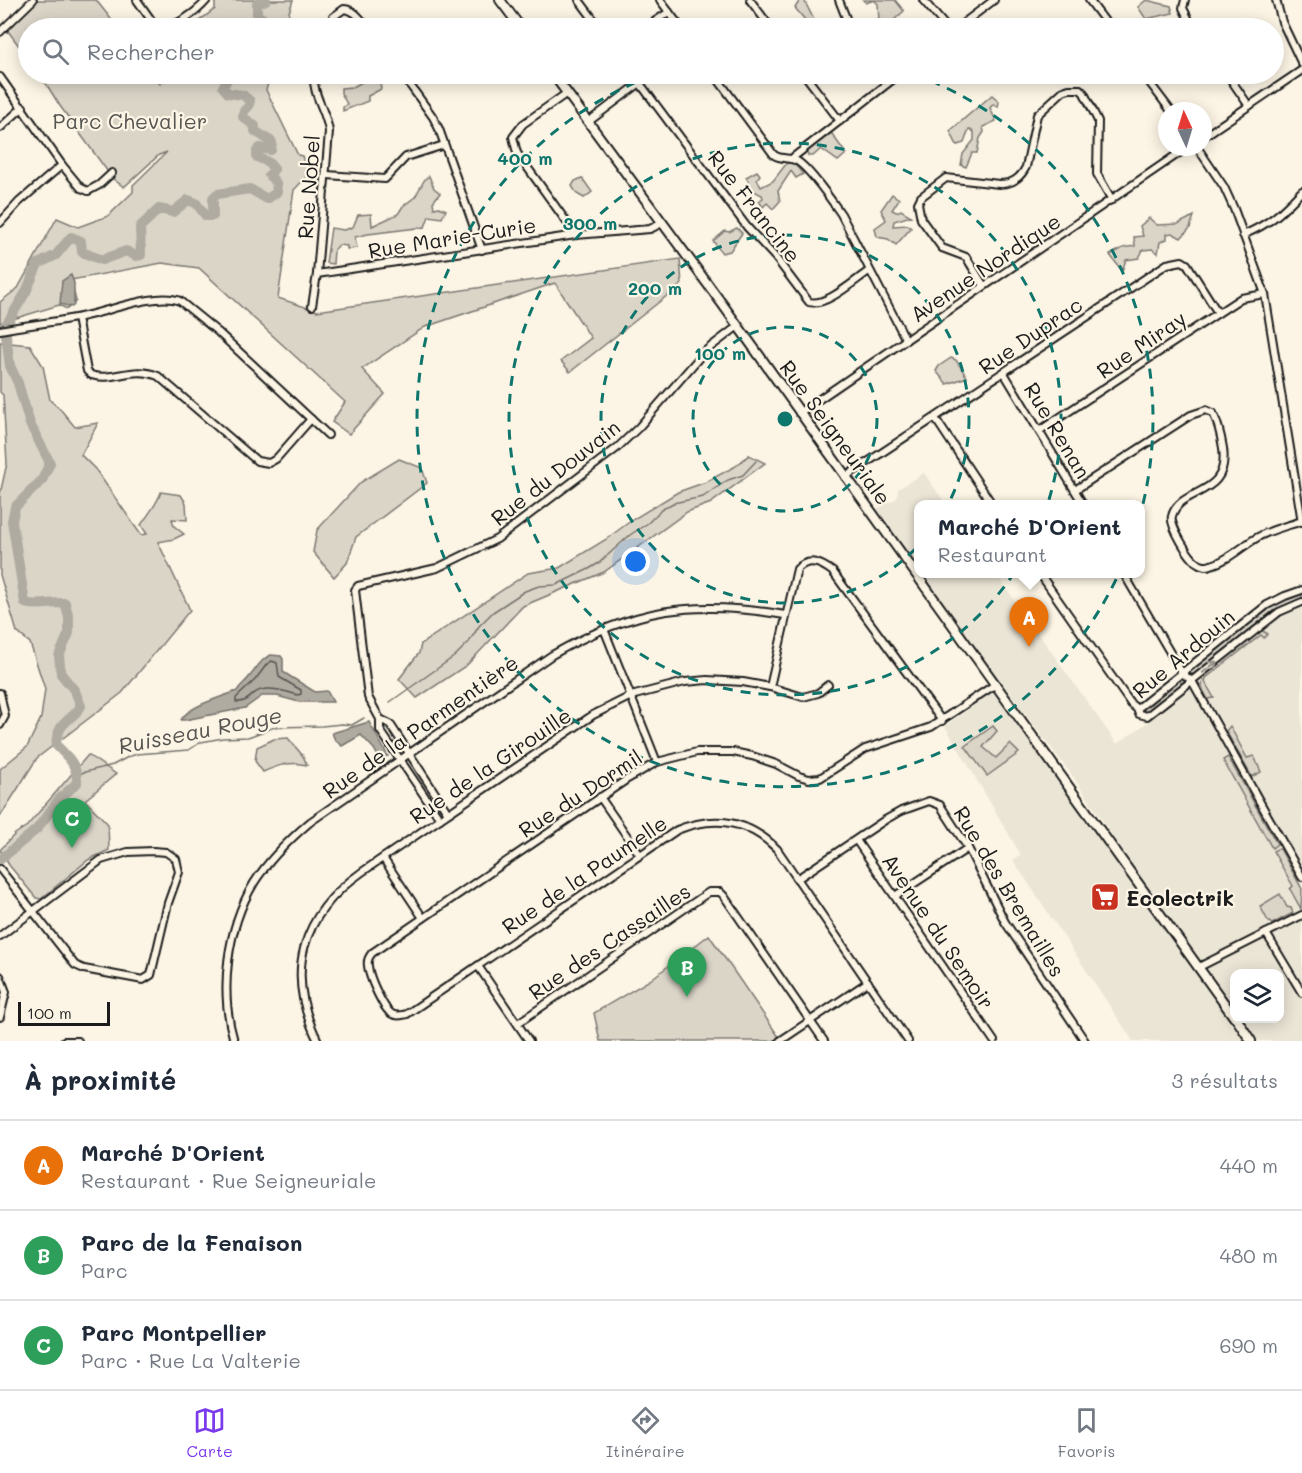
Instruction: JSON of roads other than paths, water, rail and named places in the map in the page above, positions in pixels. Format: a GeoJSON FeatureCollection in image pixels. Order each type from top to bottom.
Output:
{"type":"FeatureCollection","features":[{"type":"Feature","properties":{"kind":"street"},"geometry":{"type":"LineString","coordinates":[[0,32],[33,0]]}},
{"type":"Feature","properties":{"kind":"street"},"geometry":{"type":"LineString","coordinates":[[137,0],[150,18]]}},
{"type":"Feature","properties":{"kind":"street"},"geometry":{"type":"LineString","coordinates":[[184,18],[207,0]]}},
{"type":"Feature","properties":{"kind":"street"},"geometry":{"type":"LineString","coordinates":[[500,0],[513,18]]}},
{"type":"Feature","properties":{"kind":"street"},"geometry":{"type":"LineString","coordinates":[[579,0],[592,18]]}},
{"type":"Feature","properties":{"kind":"street"},"geometry":{"type":"LineString","coordinates":[[660,0],[674,18]]}},
{"type":"Feature","properties":{"kind":"street"},"geometry":{"type":"LineString","coordinates":[[750,0],[764,18]]}},
{"type":"Feature","properties":{"kind":"street"},"geometry":{"type":"LineString","coordinates":[[840,0],[846,18]]}},
{"type":"Feature","properties":{"kind":"street"},"geometry":{"type":"LineString","coordinates":[[923,0],[938,18]]}},
{"type":"Feature","properties":{"kind":"street"},"geometry":{"type":"LineString","coordinates":[[970,18],[994,0]]}},
{"type":"Feature","properties":{"kind":"street"},"geometry":{"type":"LineString","coordinates":[[1089,0],[1102,18]]}},
{"type":"Feature","properties":{"kind":"street"},"geometry":{"type":"LineString","coordinates":[[1185,0],[1184,8],[1188,18]]}},
{"type":"Feature","properties":{"kind":"street"},"geometry":{"type":"LineString","coordinates":[[1276,0],[1281,18]]}},
{"type":"Feature","properties":{"kind":"street"},"geometry":{"type":"LineString","coordinates":[[333,18],[344,9],[350,9],[360,18]]}},
{"type":"Feature","properties":{"kind":"street"},"geometry":{"type":"LineString","coordinates":[[660,18],[669,12]]}},
{"type":"Feature","properties":{"kind":"street"},"geometry":{"type":"LineString","coordinates":[[1284,26],[1302,64]]}},
{"type":"Feature","properties":{"kind":"street"},"geometry":{"type":"LineString","coordinates":[[1284,82],[1302,70]]}},
{"type":"Feature","properties":{"kind":"street"},"geometry":{"type":"LineString","coordinates":[[0,77],[81,188],[88,190],[99,185],[111,173]]}},
{"type":"Feature","properties":{"kind":"street","name":"Rue Nobel"},"geometry":{"type":"LineString","coordinates":[[312,306],[330,132],[313,84]]}},
{"type":"Feature","properties":{"kind":"street"},"geometry":{"type":"LineString","coordinates":[[409,84],[433,117],[482,250]]}},
{"type":"Feature","properties":{"kind":"street","name":"Rue Seigneuriale"},"geometry":{"type":"LineString","coordinates":[[560,84],[914,572]]}},
{"type":"Feature","properties":{"kind":"street"},"geometry":{"type":"LineString","coordinates":[[588,122],[639,84]]}},
{"type":"Feature","properties":{"kind":"street","name":"Rue Francine"},"geometry":{"type":"LineString","coordinates":[[641,84],[747,227],[775,257],[809,302],[815,304],[828,299],[869,271]]}},
{"type":"Feature","properties":{"kind":"street"},"geometry":{"type":"LineString","coordinates":[[721,84],[774,155],[791,159],[803,166],[830,198],[906,340]]}},
{"type":"Feature","properties":{"kind":"street"},"geometry":{"type":"LineString","coordinates":[[812,84],[840,121]]}},
{"type":"Feature","properties":{"kind":"street"},"geometry":{"type":"LineString","coordinates":[[791,159],[887,84]]}},
{"type":"Feature","properties":{"kind":"street"},"geometry":{"type":"LineString","coordinates":[[1151,84],[1164,102]]}},
{"type":"Feature","properties":{"kind":"street"},"geometry":{"type":"LineString","coordinates":[[1234,84],[1249,106]]}},
{"type":"Feature","properties":{"kind":"street"},"geometry":{"type":"LineString","coordinates":[[1212,131],[1281,84]]}},
{"type":"Feature","properties":{"kind":"street"},"geometry":{"type":"LineString","coordinates":[[984,286],[966,257],[942,248],[936,242],[921,219],[918,203],[921,196],[946,177],[999,184],[1016,181],[1026,167],[1037,116],[1063,91],[1074,88],[1084,93],[1096,114],[1099,128],[1097,174],[1112,200]]}},
{"type":"Feature","properties":{"kind":"street"},"geometry":{"type":"LineString","coordinates":[[567,93],[523,124],[513,137],[517,153],[576,235]]}},
{"type":"Feature","properties":{"kind":"street"},"geometry":{"type":"LineString","coordinates":[[0,128],[23,107]]}},
{"type":"Feature","properties":{"kind":"street"},"geometry":{"type":"LineString","coordinates":[[327,175],[385,179],[406,158],[444,145]]}},
{"type":"Feature","properties":{"kind":"street","name":"Avenue Nordique"},"geometry":{"type":"LineString","coordinates":[[800,413],[1175,156]]}},
{"type":"Feature","properties":{"kind":"street"},"geometry":{"type":"LineString","coordinates":[[1075,490],[1191,415],[1206,410],[1213,413],[1221,432],[1224,466],[1222,474],[1214,483],[1174,510],[1171,521],[1192,558],[1200,565],[1212,565],[1269,531],[1302,521],[1265,294],[1234,209],[1224,187],[1203,156]]}},
{"type":"Feature","properties":{"kind":"street"},"geometry":{"type":"LineString","coordinates":[[0,223],[19,202],[62,165]]}},
{"type":"Feature","properties":{"kind":"street"},"geometry":{"type":"LineString","coordinates":[[1243,235],[1275,219],[1302,191]]}},
{"type":"Feature","properties":{"kind":"street","name":"Rue Marie-Curie"},"geometry":{"type":"LineString","coordinates":[[317,274],[576,235],[650,229],[662,223]]}},
{"type":"Feature","properties":{"kind":"street","name":"Rue Duprac"},"geometry":{"type":"LineString","coordinates":[[845,477],[1167,264],[1176,261],[1187,264],[1218,313]]}},
{"type":"Feature","properties":{"kind":"street","name":"Rue Miray"},"geometry":{"type":"LineString","coordinates":[[1039,431],[1241,298],[1265,294]]}},
{"type":"Feature","properties":{"kind":"street"},"geometry":{"type":"LineString","coordinates":[[5,329],[77,318],[150,300],[173,298],[180,301],[218,332],[328,435]]}},
{"type":"Feature","properties":{"kind":"street"},"geometry":{"type":"LineString","coordinates":[[77,318],[87,371],[91,375],[103,377],[140,370],[158,376],[257,461],[269,463],[276,459],[311,419]]}},
{"type":"Feature","properties":{"kind":"street","name":"Rue du Douvain"},"geometry":{"type":"LineString","coordinates":[[380,719],[368,697],[355,590],[358,586],[436,568],[497,539],[617,448],[639,427],[704,352],[738,327]]}},
{"type":"Feature","properties":{"kind":"street","name":"Rue Renan"},"geometry":{"type":"LineString","coordinates":[[1004,373],[1081,500]]}},
{"type":"Feature","properties":{"kind":"street"},"geometry":{"type":"LineString","coordinates":[[935,418],[989,500]]}},
{"type":"Feature","properties":{"kind":"street"},"geometry":{"type":"LineString","coordinates":[[770,687],[797,569],[809,562],[824,565],[833,572],[942,721]]}},
{"type":"Feature","properties":{"kind":"street","name":"Rue Seigneuriale"},"geometry":{"type":"LineString","coordinates":[[919,578],[1230,1011]]}},
{"type":"Feature","properties":{"kind":"street"},"geometry":{"type":"LineString","coordinates":[[1043,578],[1131,704],[1137,709]]}},
{"type":"Feature","properties":{"kind":"street"},"geometry":{"type":"LineString","coordinates":[[1127,578],[1182,672],[1192,681],[1302,877]]}},
{"type":"Feature","properties":{"kind":"street","name":"Rue Ardouin"},"geometry":{"type":"LineString","coordinates":[[1302,590],[1267,605],[1137,709],[1137,712],[1141,716],[1147,716],[1279,612],[1302,602]]}},
{"type":"Feature","properties":{"kind":"street","name":"Rue de la Parmentière"},"geometry":{"type":"LineString","coordinates":[[234,1041],[228,1005],[228,967],[233,935],[254,884],[270,860],[310,822],[552,655],[604,629],[641,616],[690,608],[725,607],[785,615]]}},
{"type":"Feature","properties":{"kind":"street"},"geometry":{"type":"LineString","coordinates":[[604,629],[657,762]]}},
{"type":"Feature","properties":{"kind":"street","name":"Rue de la Girouille"},"geometry":{"type":"LineString","coordinates":[[318,1041],[309,1023],[300,985],[302,960],[306,939],[314,920],[328,900],[344,885],[593,715],[631,696],[668,685],[707,680],[743,682],[803,697],[818,693],[828,685]]}},
{"type":"Feature","properties":{"kind":"street","name":"Rue du Dormil"},"geometry":{"type":"LineString","coordinates":[[423,918],[642,769],[657,762],[697,752],[733,752],[776,764],[809,779],[820,778],[865,749],[902,739],[942,721],[996,684]]}},
{"type":"Feature","properties":{"kind":"street"},"geometry":{"type":"LineString","coordinates":[[0,693],[5,710],[5,716],[0,725]]}},
{"type":"Feature","properties":{"kind":"street"},"geometry":{"type":"LineString","coordinates":[[440,819],[380,730],[380,719],[390,724],[448,813]]}},
{"type":"Feature","properties":{"kind":"street"},"geometry":{"type":"LineString","coordinates":[[600,797],[640,855]]}},
{"type":"Feature","properties":{"kind":"street","name":"Rue des Bremailles"},"geometry":{"type":"LineString","coordinates":[[797,879],[885,820],[929,801],[940,805],[968,848],[1005,922],[1085,1041]]}},
{"type":"Feature","properties":{"kind":"street","name":"Rue de la Paumelle"},"geometry":{"type":"LineString","coordinates":[[423,918],[372,952],[368,958],[370,976],[392,1014],[400,1016],[407,1014],[677,830],[704,822],[718,821],[749,828],[765,837],[777,849],[908,1041]]}},
{"type":"Feature","properties":{"kind":"street","name":"Avenue du Semoir"},"geometry":{"type":"LineString","coordinates":[[856,840],[994,1041]]}},
{"type":"Feature","properties":{"kind":"street"},"geometry":{"type":"LineString","coordinates":[[895,896],[968,848]]}},
{"type":"Feature","properties":{"kind":"street"},"geometry":{"type":"LineString","coordinates":[[0,869],[33,910],[75,964],[84,969],[143,980],[151,975],[168,903],[179,872],[176,859],[172,854],[153,851],[114,855],[88,868],[33,910],[0,936]]}},
{"type":"Feature","properties":{"kind":"street"},"geometry":{"type":"LineString","coordinates":[[383,858],[423,918]]}},
{"type":"Feature","properties":{"kind":"street","name":"Rue des Cassailles"},"geometry":{"type":"LineString","coordinates":[[518,1023],[709,892],[714,891],[724,896],[824,1041]]}},
{"type":"Feature","properties":{"kind":"street"},"geometry":{"type":"LineString","coordinates":[[1199,967],[1302,915]]}},
{"type":"Feature","properties":{"kind":"street"},"geometry":{"type":"LineString","coordinates":[[1266,933],[1302,993]]}},
{"type":"Feature","properties":{"kind":"street"},"geometry":{"type":"LineString","coordinates":[[478,966],[530,1041]]}},
{"type":"Feature","properties":{"kind":"street"},"geometry":{"type":"LineString","coordinates":[[0,976],[6,992],[0,1017]]}},
{"type":"Feature","properties":{"kind":"street"},"geometry":{"type":"LineString","coordinates":[[780,1041],[868,982]]}},
{"type":"Feature","properties":{"kind":"street","name":"Rue Seigneuriale"},"geometry":{"type":"LineString","coordinates":[[1238,1023],[1251,1041]]}},
{"type":"Feature","properties":{"kind":"street"},"geometry":{"type":"LineString","coordinates":[[64,1041],[78,1041]]}},
{"type":"Feature","properties":{"kind":"water"},"geometry":{"type":"Polygon","coordinates":[[[71,275],[74,283],[74,305],[72,307],[60,304],[62,281],[71,275]]]}},
{"type":"Feature","properties":{"kind":"water"},"geometry":{"type":"Polygon","coordinates":[[[271,655],[281,656],[283,672],[315,692],[327,691],[333,702],[299,702],[277,696],[262,696],[245,708],[181,720],[198,706],[237,691],[262,661],[271,655]]]}},
{"type":"Feature","properties":{"kind":"water"},"geometry":{"type":"Polygon","coordinates":[[[369,722],[388,756],[379,758],[361,735],[342,746],[335,740],[332,733],[369,722]]]}},
{"type":"Feature","properties":{"kind":"waterway"},"geometry":{"type":"LineString","coordinates":[[262,18],[257,15],[257,4],[266,0]]}},
{"type":"Feature","properties":{"kind":"waterway"},"geometry":{"type":"LineString","coordinates":[[1,859],[37,829],[59,799],[77,783],[74,766],[56,745],[62,726],[81,706],[75,691],[61,674],[59,656],[69,633],[69,618],[65,603],[35,605],[25,603],[12,521],[15,507],[42,480],[50,463],[30,424],[18,383],[10,366],[6,325],[26,292],[38,264],[56,255],[71,237],[81,241],[82,252],[102,260],[126,251],[136,256],[141,255],[140,227],[159,209],[173,212],[188,200],[196,203],[206,216],[213,216],[213,198],[217,194],[250,189],[267,199],[277,192],[276,183],[269,175],[274,169],[268,162],[257,157],[257,151],[260,148],[271,150],[272,142],[255,131],[255,126],[243,117],[250,101],[243,95],[228,93],[223,87],[225,84]]}},
{"type":"Feature","properties":{"kind":"waterway","name":"Ruisseau Rouge"},"geometry":{"type":"LineString","coordinates":[[390,702],[455,656],[493,612],[525,591],[539,586],[556,585],[589,569],[648,523],[661,510],[673,503],[703,497],[728,480],[743,475],[756,461]]}},
{"type":"Feature","properties":{"kind":"waterway","name":"Ruisseau Rouge"},"geometry":{"type":"LineString","coordinates":[[77,774],[113,765],[137,754],[189,750],[201,742],[248,737],[275,727],[352,725],[364,718]]}},
{"type":"Feature","properties":{"kind":"place","name":"Marché D'Orient"},"geometry":{"type":"Point","coordinates":[1029,647]}},
{"type":"Feature","properties":{"kind":"place","name":"Parc Montpellier"},"geometry":{"type":"Point","coordinates":[72,848]}},
{"type":"Feature","properties":{"kind":"place","name":"Ecolectrik"},"geometry":{"type":"Point","coordinates":[1105,897]}},
{"type":"Feature","properties":{"kind":"place","name":"Parc de la Fenaison"},"geometry":{"type":"Point","coordinates":[687,997]}},
{"type":"Feature","properties":{"kind":"park label","name":"Parc Chevalier"},"geometry":{"type":"Point","coordinates":[130,120]}}]}
